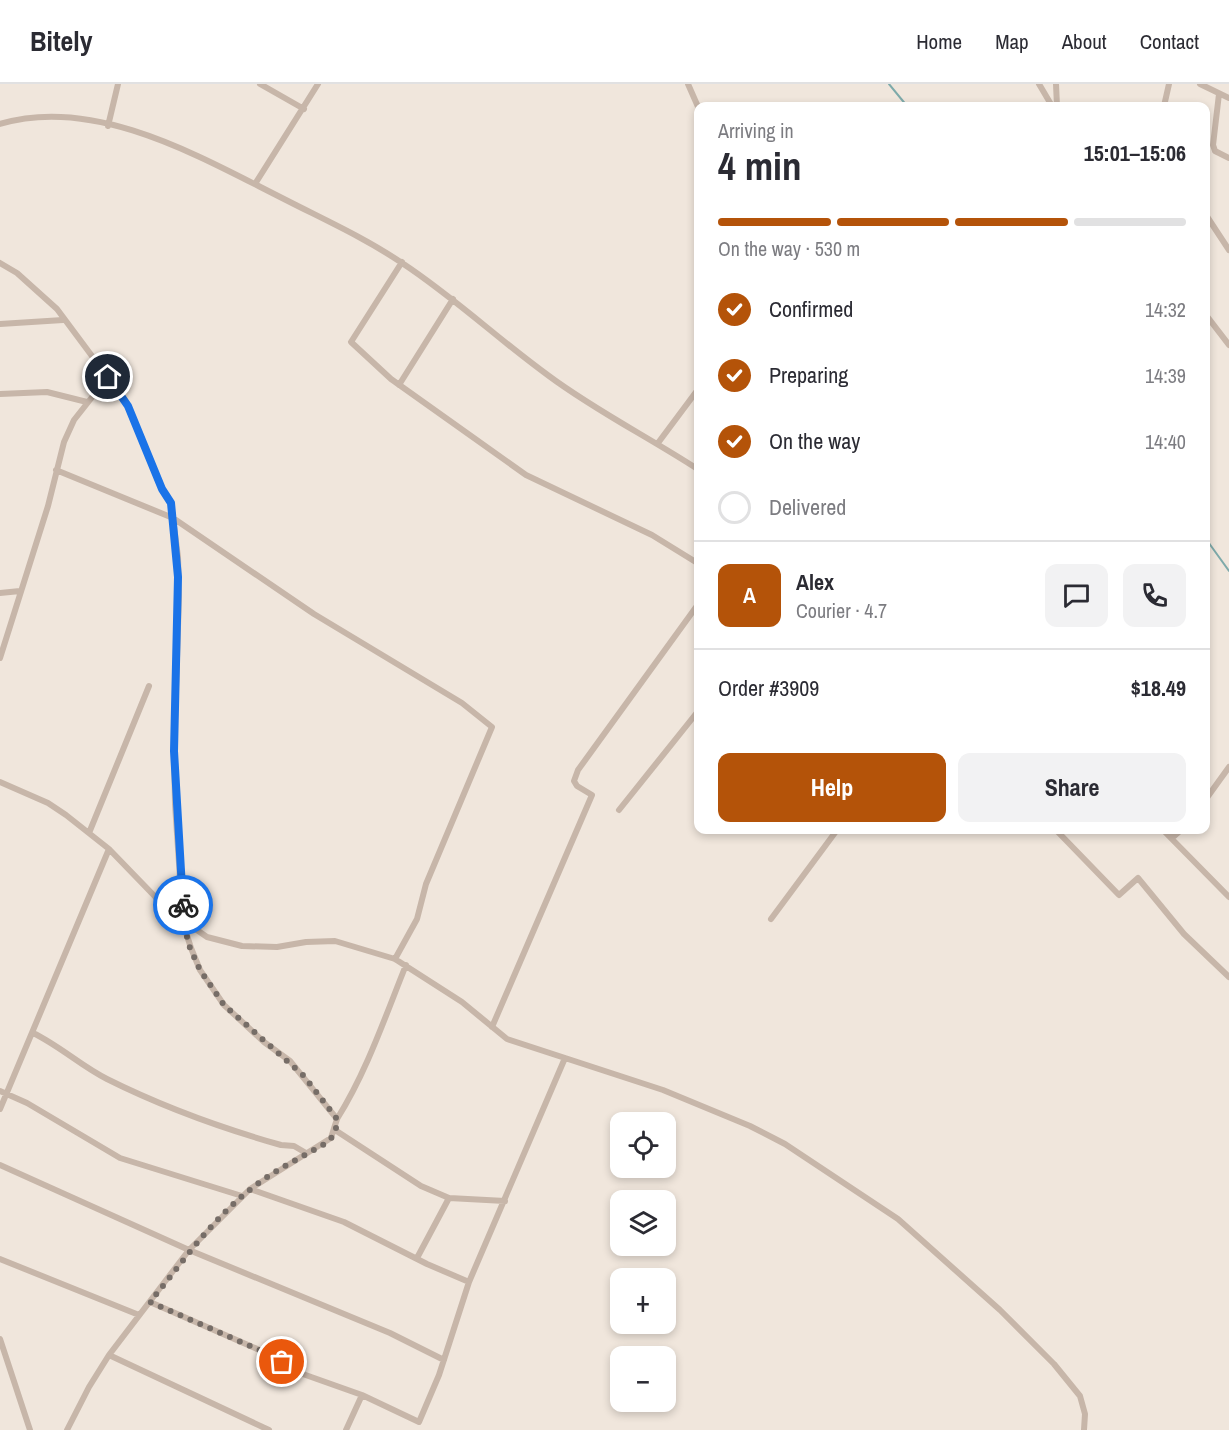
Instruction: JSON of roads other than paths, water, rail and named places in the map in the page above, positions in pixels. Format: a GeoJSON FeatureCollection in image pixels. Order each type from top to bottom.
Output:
{"type":"FeatureCollection","features":[{"type":"Feature","properties":{"kind":"street"},"geometry":{"type":"LineString","coordinates":[[108,126],[118,84]]}},
{"type":"Feature","properties":{"kind":"street"},"geometry":{"type":"LineString","coordinates":[[260,84],[304,109]]}},
{"type":"Feature","properties":{"kind":"street"},"geometry":{"type":"LineString","coordinates":[[255,184],[318,84]]}},
{"type":"Feature","properties":{"kind":"street"},"geometry":{"type":"LineString","coordinates":[[688,84],[696,102]]}},
{"type":"Feature","properties":{"kind":"street"},"geometry":{"type":"LineString","coordinates":[[1040,84],[1050,102]]}},
{"type":"Feature","properties":{"kind":"street"},"geometry":{"type":"LineString","coordinates":[[1056,84],[1057,102]]}},
{"type":"Feature","properties":{"kind":"street"},"geometry":{"type":"LineString","coordinates":[[1165,102],[1169,84]]}},
{"type":"Feature","properties":{"kind":"street"},"geometry":{"type":"LineString","coordinates":[[1200,84],[1229,98]]}},
{"type":"Feature","properties":{"kind":"street"},"geometry":{"type":"LineString","coordinates":[[1219,94],[1211,153],[1229,158]]}},
{"type":"Feature","properties":{"kind":"street"},"geometry":{"type":"LineString","coordinates":[[0,124],[31,116],[56,115],[140,133],[236,173],[345,229],[402,262],[453,299],[548,376],[694,467]]}},
{"type":"Feature","properties":{"kind":"street"},"geometry":{"type":"LineString","coordinates":[[1210,222],[1229,250]]}},
{"type":"Feature","properties":{"kind":"street"},"geometry":{"type":"LineString","coordinates":[[402,262],[351,342],[399,386],[526,475],[652,535],[694,561]]}},
{"type":"Feature","properties":{"kind":"street"},"geometry":{"type":"LineString","coordinates":[[0,263],[17,273],[57,309],[108,377],[131,412],[162,489],[171,503],[179,596],[175,793],[183,922],[200,970],[224,1005],[297,1069],[337,1119]]}},
{"type":"Feature","properties":{"kind":"street"},"geometry":{"type":"LineString","coordinates":[[399,386],[453,299]]}},
{"type":"Feature","properties":{"kind":"street"},"geometry":{"type":"LineString","coordinates":[[0,324],[63,320]]}},
{"type":"Feature","properties":{"kind":"street"},"geometry":{"type":"LineString","coordinates":[[1210,320],[1229,345]]}},
{"type":"Feature","properties":{"kind":"street"},"geometry":{"type":"LineString","coordinates":[[0,658],[64,442],[74,420],[108,377]]}},
{"type":"Feature","properties":{"kind":"street"},"geometry":{"type":"LineString","coordinates":[[0,394],[47,392],[87,402]]}},
{"type":"Feature","properties":{"kind":"street"},"geometry":{"type":"LineString","coordinates":[[658,443],[694,395]]}},
{"type":"Feature","properties":{"kind":"street"},"geometry":{"type":"LineString","coordinates":[[56,470],[173,518],[314,614],[462,702],[492,727],[426,884],[417,919],[395,959]]}},
{"type":"Feature","properties":{"kind":"street"},"geometry":{"type":"LineString","coordinates":[[0,593],[20,591]]}},
{"type":"Feature","properties":{"kind":"street"},"geometry":{"type":"LineString","coordinates":[[492,1027],[592,795],[577,786],[574,781],[578,770],[694,610]]}},
{"type":"Feature","properties":{"kind":"street"},"geometry":{"type":"LineString","coordinates":[[89,833],[149,686]]}},
{"type":"Feature","properties":{"kind":"street"},"geometry":{"type":"LineString","coordinates":[[619,810],[694,716]]}},
{"type":"Feature","properties":{"kind":"street"},"geometry":{"type":"LineString","coordinates":[[1210,793],[1229,767]]}},
{"type":"Feature","properties":{"kind":"street"},"geometry":{"type":"LineString","coordinates":[[0,782],[48,803],[89,833],[109,849],[183,922],[207,937],[242,945],[277,947],[306,942],[334,941],[395,959],[507,1039],[663,1090],[750,1126],[785,1144],[898,1219],[1000,1310],[1059,1370],[1080,1396],[1085,1414],[1084,1430]]}},
{"type":"Feature","properties":{"kind":"street"},"geometry":{"type":"LineString","coordinates":[[771,919],[834,834]]}},
{"type":"Feature","properties":{"kind":"street"},"geometry":{"type":"LineString","coordinates":[[1060,834],[1119,896],[1138,878],[1184,934],[1229,977]]}},
{"type":"Feature","properties":{"kind":"street"},"geometry":{"type":"LineString","coordinates":[[1168,834],[1229,897]]}},
{"type":"Feature","properties":{"kind":"street"},"geometry":{"type":"LineString","coordinates":[[1172,838],[1176,834]]}},
{"type":"Feature","properties":{"kind":"street"},"geometry":{"type":"LineString","coordinates":[[0,1109],[109,849]]}},
{"type":"Feature","properties":{"kind":"street"},"geometry":{"type":"LineString","coordinates":[[67,1430],[109,1356],[189,1250],[250,1189],[306,1153],[326,1143],[335,1131],[337,1119],[370,1059],[406,965]]}},
{"type":"Feature","properties":{"kind":"street"},"geometry":{"type":"LineString","coordinates":[[33,1033],[59,1046],[75,1061],[145,1098],[204,1121],[281,1145],[294,1146],[306,1153]]}},
{"type":"Feature","properties":{"kind":"street"},"geometry":{"type":"LineString","coordinates":[[416,1430],[444,1360],[469,1282],[565,1058]]}},
{"type":"Feature","properties":{"kind":"street"},"geometry":{"type":"LineString","coordinates":[[0,1091],[8,1092],[120,1158],[242,1197]]}},
{"type":"Feature","properties":{"kind":"street"},"geometry":{"type":"LineString","coordinates":[[335,1131],[398,1173],[449,1198],[505,1202]]}},
{"type":"Feature","properties":{"kind":"street"},"geometry":{"type":"LineString","coordinates":[[0,1165],[189,1250],[390,1333],[444,1360]]}},
{"type":"Feature","properties":{"kind":"street"},"geometry":{"type":"LineString","coordinates":[[250,1189],[344,1222],[469,1282]]}},
{"type":"Feature","properties":{"kind":"street"},"geometry":{"type":"LineString","coordinates":[[417,1258],[449,1198]]}},
{"type":"Feature","properties":{"kind":"street"},"geometry":{"type":"LineString","coordinates":[[0,1259],[139,1315]]}},
{"type":"Feature","properties":{"kind":"street"},"geometry":{"type":"LineString","coordinates":[[150,1302],[264,1352],[300,1373],[362,1395],[419,1422]]}},
{"type":"Feature","properties":{"kind":"street"},"geometry":{"type":"LineString","coordinates":[[0,1340],[30,1430]]}},
{"type":"Feature","properties":{"kind":"street"},"geometry":{"type":"LineString","coordinates":[[109,1356],[269,1430]]}},
{"type":"Feature","properties":{"kind":"street"},"geometry":{"type":"LineString","coordinates":[[346,1430],[362,1395]]}},
{"type":"Feature","properties":{"kind":"waterway"},"geometry":{"type":"LineString","coordinates":[[889,84],[904,102]]}},
{"type":"Feature","properties":{"kind":"waterway"},"geometry":{"type":"LineString","coordinates":[[1210,545],[1229,571]]}}]}
